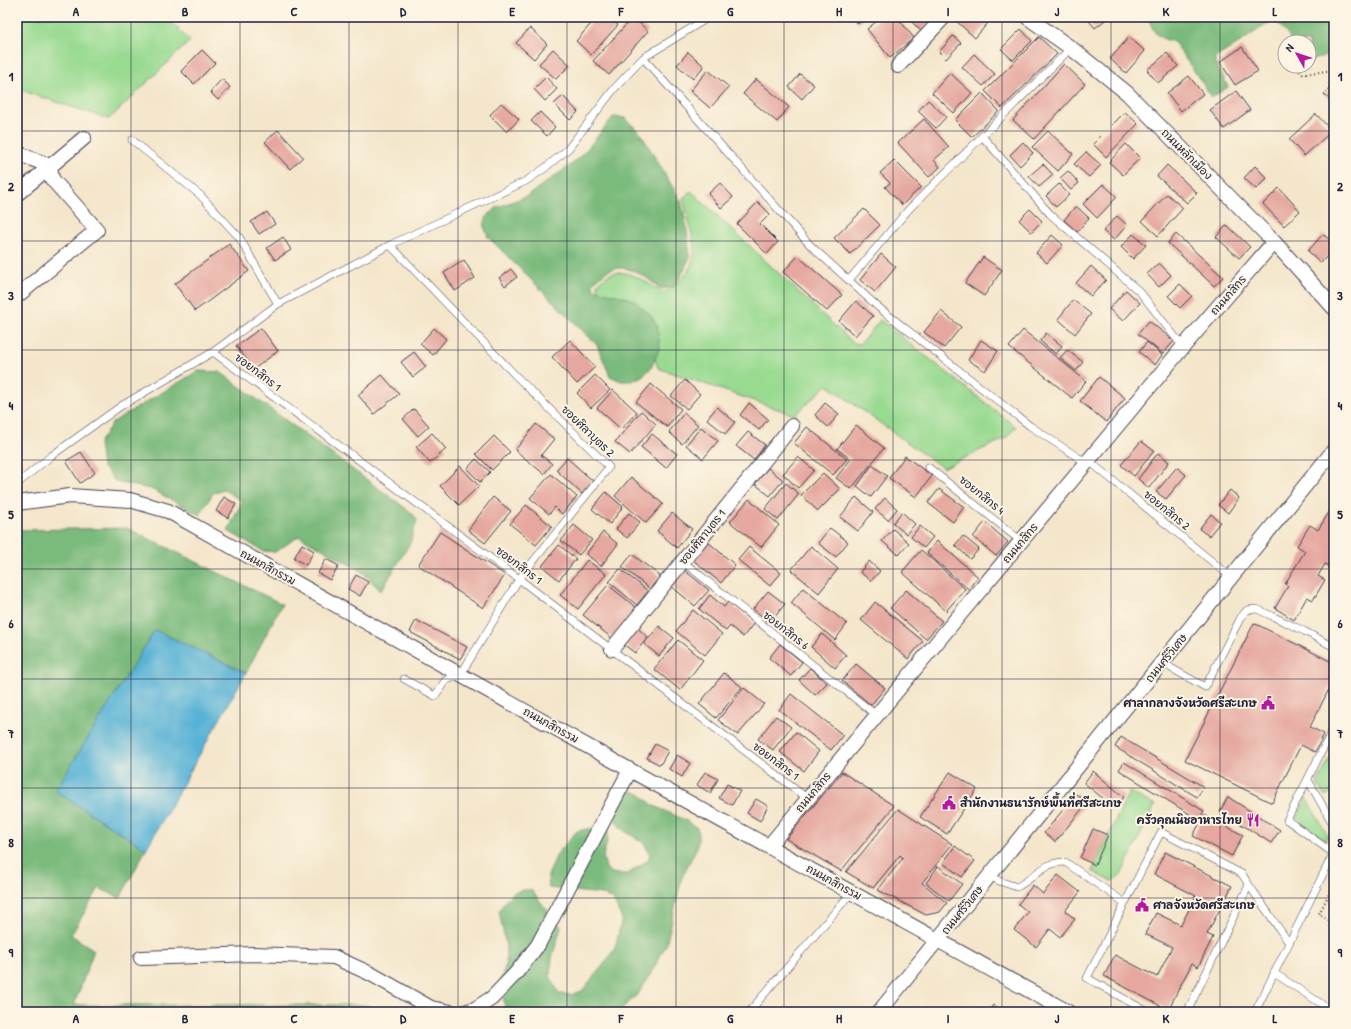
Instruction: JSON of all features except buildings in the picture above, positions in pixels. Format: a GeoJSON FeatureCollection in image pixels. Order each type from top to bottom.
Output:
{"type":"FeatureCollection","features":[{"type":"Feature","properties":{"kind":"street"},"geometry":{"type":"LineString","coordinates":[[898,66],[944,17]]}},
{"type":"Feature","properties":{"kind":"street","name":"ถนนหลักเมือง"},"geometry":{"type":"LineString","coordinates":[[1026,17],[1071,48],[1127,93],[1274,242],[1334,308]]}},
{"type":"Feature","properties":{"kind":"street"},"geometry":{"type":"LineString","coordinates":[[17,194],[84,138]]}},
{"type":"Feature","properties":{"kind":"street"},"geometry":{"type":"LineString","coordinates":[[17,153],[50,166]]}},
{"type":"Feature","properties":{"kind":"street"},"geometry":{"type":"LineString","coordinates":[[17,296],[97,230],[52,179],[50,166]]}},
{"type":"Feature","properties":{"kind":"street","name":"ถนนกสิกร"},"geometry":{"type":"LineString","coordinates":[[769,846],[1183,347],[1274,242]]}},
{"type":"Feature","properties":{"kind":"street","name":"ซอยศิลาบุตร 1"},"geometry":{"type":"LineString","coordinates":[[612,649],[792,426]]}},
{"type":"Feature","properties":{"kind":"street","name":"ถนนศรีวิเศษ"},"geometry":{"type":"LineString","coordinates":[[879,1012],[1334,450]]}},
{"type":"Feature","properties":{"kind":"street","name":"ถนนกสิกรรม"},"geometry":{"type":"LineString","coordinates":[[17,503],[70,496],[130,500],[168,511],[630,770],[1068,1012]]}},
{"type":"Feature","properties":{"kind":"street"},"geometry":{"type":"LineString","coordinates":[[465,1012],[475,1009],[492,998],[516,973],[538,945],[630,770]]}},
{"type":"Feature","properties":{"kind":"street"},"geometry":{"type":"LineString","coordinates":[[141,958],[254,954],[334,957],[371,974],[431,1008],[451,1012]]}},
{"type":"Feature","properties":{"kind":"lane"},"geometry":{"type":"LineString","coordinates":[[17,484],[51,456],[121,406],[213,352],[278,304],[390,245],[526,180],[545,168],[568,149],[614,89],[644,58],[709,17]]}},
{"type":"Feature","properties":{"kind":"lane"},"geometry":{"type":"LineString","coordinates":[[849,280],[909,209],[1071,48]]}},
{"type":"Feature","properties":{"kind":"lane","name":"ซอยกสิกร 2"},"geometry":{"type":"LineString","coordinates":[[644,58],[811,246],[878,307],[1030,426],[1079,458],[1089,461],[1231,577]]}},
{"type":"Feature","properties":{"kind":"lane"},"geometry":{"type":"LineString","coordinates":[[982,136],[1050,214],[1140,292],[1183,347]]}},
{"type":"Feature","properties":{"kind":"lane"},"geometry":{"type":"LineString","coordinates":[[132,140],[200,195],[239,237],[278,304]]}},
{"type":"Feature","properties":{"kind":"lane","name":"ซอยศิลาบุตร 2"},"geometry":{"type":"LineString","coordinates":[[390,245],[516,376],[609,467],[519,579],[461,674]]}},
{"type":"Feature","properties":{"kind":"lane","name":"ซอยกสิกร 1"},"geometry":{"type":"LineString","coordinates":[[213,352],[519,579],[808,799]]}},
{"type":"Feature","properties":{"kind":"lane","name":"ซอยกสิกร 4"},"geometry":{"type":"LineString","coordinates":[[928,467],[1021,541]]}},
{"type":"Feature","properties":{"kind":"lane","name":"ซอยกสิกร 6"},"geometry":{"type":"LineString","coordinates":[[682,561],[876,716]]}},
{"type":"Feature","properties":{"kind":"lane"},"geometry":{"type":"LineString","coordinates":[[1163,661],[1171,668],[1205,687],[1240,617],[1247,610],[1258,609],[1334,647]]}},
{"type":"Feature","properties":{"kind":"lane"},"geometry":{"type":"LineString","coordinates":[[404,679],[435,696],[445,681],[461,674]]}},
{"type":"Feature","properties":{"kind":"lane"},"geometry":{"type":"LineString","coordinates":[[1333,853],[1287,820],[1334,727]]}},
{"type":"Feature","properties":{"kind":"lane"},"geometry":{"type":"LineString","coordinates":[[1308,780],[1334,826]]}},
{"type":"Feature","properties":{"kind":"lane"},"geometry":{"type":"LineString","coordinates":[[1148,1012],[1087,978],[1161,832],[1242,874],[1289,943]]}},
{"type":"Feature","properties":{"kind":"lane"},"geometry":{"type":"LineString","coordinates":[[1255,1012],[1333,853],[1334,844]]}},
{"type":"Feature","properties":{"kind":"lane"},"geometry":{"type":"LineString","coordinates":[[990,875],[999,881],[1017,887],[1026,882],[1043,867],[1056,862],[1065,862],[1125,903]]}},
{"type":"Feature","properties":{"kind":"lane"},"geometry":{"type":"LineString","coordinates":[[1187,1012],[1249,885]]}},
{"type":"Feature","properties":{"kind":"lane"},"geometry":{"type":"LineString","coordinates":[[749,1012],[852,892]]}},
{"type":"Feature","properties":{"kind":"lane"},"geometry":{"type":"LineString","coordinates":[[1274,973],[1334,1012]]}},
{"type":"Feature","properties":{"kind":"path"},"geometry":{"type":"LineString","coordinates":[[1317,72],[1327,71],[1334,67]]}},
{"type":"Feature","properties":{"kind":"path"},"geometry":{"type":"LineString","coordinates":[[1334,884],[1319,914],[1334,923]]}},
{"type":"Feature","properties":{"kind":"green space"},"geometry":{"type":"Polygon","coordinates":[[[17,17],[166,17],[190,41],[109,119],[17,89],[17,17]]]}},
{"type":"Feature","properties":{"kind":"green space"},"geometry":{"type":"Polygon","coordinates":[[[1151,17],[1334,17],[1334,53],[1317,58],[1317,34],[1287,34],[1275,19],[1214,59],[1228,87],[1212,97],[1174,42],[1157,35],[1149,19],[1151,17]]]}},
{"type":"Feature","properties":{"kind":"green space"},"geometry":{"type":"Polygon","coordinates":[[[613,117],[625,118],[641,134],[681,201],[686,223],[690,257],[680,278],[673,287],[661,289],[638,273],[624,268],[617,268],[608,271],[593,283],[593,288],[635,301],[651,316],[657,326],[660,347],[651,368],[642,376],[632,381],[621,381],[610,376],[597,345],[488,237],[484,226],[487,216],[496,208],[527,196],[572,164],[588,148],[613,117]]]}},
{"type":"Feature","properties":{"kind":"green space"},"geometry":{"type":"Polygon","coordinates":[[[691,191],[853,343],[860,344],[880,320],[1016,427],[1006,438],[943,468],[827,385],[795,415],[658,368],[642,317],[601,294],[597,285],[605,277],[613,273],[621,272],[638,277],[663,293],[674,287],[683,278],[690,268],[694,256],[692,236],[683,198],[691,191]]]}},
{"type":"Feature","properties":{"kind":"green space"},"geometry":{"type":"Polygon","coordinates":[[[198,371],[220,372],[412,513],[417,520],[410,543],[381,591],[360,570],[299,536],[275,552],[263,551],[228,531],[242,501],[223,489],[213,493],[200,515],[151,489],[116,482],[102,466],[99,443],[113,422],[198,371]]]}},
{"type":"Feature","properties":{"kind":"green space"},"geometry":{"type":"Polygon","coordinates":[[[127,528],[282,604],[246,673],[155,630],[56,791],[146,849],[120,898],[99,888],[71,935],[94,950],[74,1005],[365,1005],[389,1012],[17,1012],[17,530],[127,528]]]}},
{"type":"Feature","properties":{"kind":"green space"},"geometry":{"type":"Polygon","coordinates":[[[1334,750],[1334,785],[1330,794],[1324,796],[1317,784],[1334,750]]]}},
{"type":"Feature","properties":{"kind":"green space"},"geometry":{"type":"Polygon","coordinates":[[[625,789],[640,794],[654,806],[687,821],[697,828],[699,834],[697,847],[682,877],[666,945],[648,979],[638,994],[618,1012],[493,1012],[500,1010],[505,1006],[500,982],[506,964],[506,946],[499,911],[511,894],[524,890],[531,890],[561,927],[552,958],[550,976],[559,994],[571,995],[582,991],[615,948],[622,919],[613,899],[601,894],[549,888],[548,876],[557,854],[577,831],[608,825],[608,838],[603,856],[606,868],[610,872],[616,874],[628,874],[648,860],[650,854],[644,843],[623,830],[616,822],[618,799],[625,789]]]}},
{"type":"Feature","properties":{"kind":"green space"},"geometry":{"type":"Polygon","coordinates":[[[1129,792],[1155,805],[1121,875],[1111,881],[1092,871],[1129,792]]]}},
{"type":"Feature","properties":{"kind":"green space"},"geometry":{"type":"Polygon","coordinates":[[[1306,798],[1328,836],[1326,840],[1296,820],[1306,798]]]}},
{"type":"Feature","properties":{"kind":"water"},"geometry":{"type":"Polygon","coordinates":[[[155,630],[246,673],[146,849],[55,791],[155,630]]]}},
{"type":"Feature","properties":{"kind":"place","name":"ศาลากลางจังหวัดศรีสะเกษ"},"geometry":{"type":"Point","coordinates":[1268,703]}},
{"type":"Feature","properties":{"kind":"place","name":"สำนักงานธนารักษ์พื้นที่ศรีสะเกษ"},"geometry":{"type":"Point","coordinates":[949,803]}},
{"type":"Feature","properties":{"kind":"place","name":"ครัวคุณนิชอาหารไทย"},"geometry":{"type":"Point","coordinates":[1253,820]}},
{"type":"Feature","properties":{"kind":"place","name":"ศาลจังหวัดศรีสะเกษ"},"geometry":{"type":"Point","coordinates":[1142,905]}}]}
